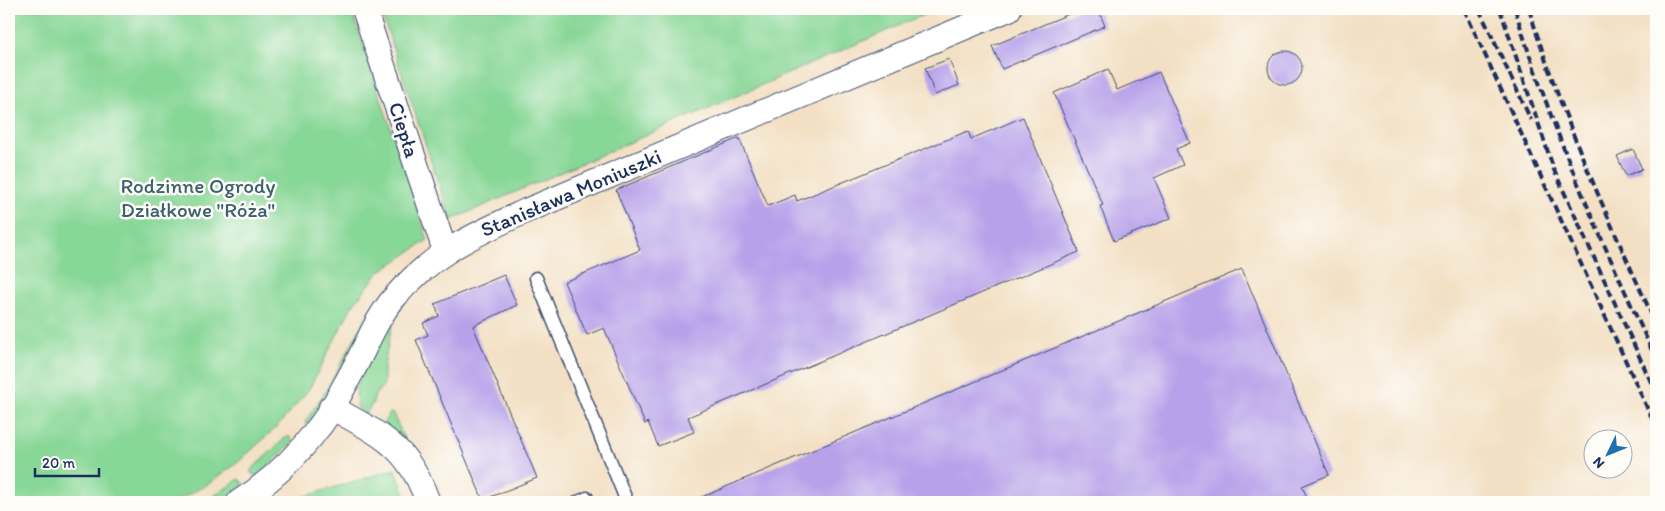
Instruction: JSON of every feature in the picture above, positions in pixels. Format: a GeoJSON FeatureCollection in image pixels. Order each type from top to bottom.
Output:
{"type":"FeatureCollection","features":[{"type":"Feature","properties":{"kind":"street","name":"Ciepła"},"geometry":{"type":"LineString","coordinates":[[364,9],[445,251]]}},
{"type":"Feature","properties":{"kind":"street","name":"Stanisława Moniuszki"},"geometry":{"type":"LineString","coordinates":[[239,502],[275,474],[320,426],[386,309],[429,263],[445,251],[528,210],[1009,9]]}},
{"type":"Feature","properties":{"kind":"street"},"geometry":{"type":"LineString","coordinates":[[331,407],[382,437],[396,449],[408,462],[428,502]]}},
{"type":"Feature","properties":{"kind":"lane"},"geometry":{"type":"LineString","coordinates":[[536,278],[627,502]]}},
{"type":"Feature","properties":{"kind":"green space","name":"Rodzinne Ogrody Działkowe \"Róża\""},"geometry":{"type":"Polygon","coordinates":[[[9,9],[351,9],[428,240],[379,272],[352,306],[309,389],[278,426],[236,464],[205,486],[174,502],[9,502],[9,9]]]}},
{"type":"Feature","properties":{"kind":"green space"},"geometry":{"type":"Polygon","coordinates":[[[380,9],[937,9],[451,220],[380,9]]]}},
{"type":"Feature","properties":{"kind":"green space"},"geometry":{"type":"Polygon","coordinates":[[[403,303],[392,326],[384,367],[384,384],[375,395],[373,403],[364,416],[357,406],[356,387],[380,337],[403,303]]]}},
{"type":"Feature","properties":{"kind":"green space"},"geometry":{"type":"Polygon","coordinates":[[[371,308],[372,312],[331,389],[307,426],[305,422],[327,389],[371,308]]]}},
{"type":"Feature","properties":{"kind":"green space"},"geometry":{"type":"Polygon","coordinates":[[[390,413],[393,414],[408,447],[381,427],[390,413]]]}},
{"type":"Feature","properties":{"kind":"green space"},"geometry":{"type":"Polygon","coordinates":[[[286,437],[290,437],[294,441],[258,476],[253,475],[250,471],[286,437]]]}},
{"type":"Feature","properties":{"kind":"green space"},"geometry":{"type":"Polygon","coordinates":[[[395,469],[408,502],[292,502],[296,499],[395,469]]]}},
{"type":"Feature","properties":{"kind":"green space"},"geometry":{"type":"Polygon","coordinates":[[[239,479],[243,483],[242,487],[233,494],[220,500],[205,502],[239,479]]]}},
{"type":"Feature","properties":{"kind":"building"},"geometry":{"type":"Polygon","coordinates":[[[1081,9],[1098,9],[1105,26],[1002,69],[992,46],[1081,9]]]}},
{"type":"Feature","properties":{"kind":"building"},"geometry":{"type":"Polygon","coordinates":[[[1285,51],[1297,56],[1302,68],[1297,80],[1285,85],[1273,80],[1268,68],[1273,56],[1285,51]]]}},
{"type":"Feature","properties":{"kind":"building"},"geometry":{"type":"Polygon","coordinates":[[[949,59],[959,85],[935,95],[925,68],[949,59]]]}},
{"type":"Feature","properties":{"kind":"building"},"geometry":{"type":"Polygon","coordinates":[[[1108,69],[1117,90],[1159,72],[1190,143],[1176,149],[1183,165],[1154,178],[1171,218],[1114,241],[1100,206],[1103,205],[1054,93],[1108,69]]]}},
{"type":"Feature","properties":{"kind":"building"},"geometry":{"type":"Polygon","coordinates":[[[1023,117],[1079,252],[688,417],[694,432],[658,446],[648,422],[645,424],[604,328],[587,335],[564,282],[640,250],[616,190],[739,138],[768,206],[795,195],[797,201],[968,131],[971,139],[1023,117]]]}},
{"type":"Feature","properties":{"kind":"building"},"geometry":{"type":"Polygon","coordinates":[[[1633,149],[1642,169],[1626,176],[1617,156],[1633,149]]]}},
{"type":"Feature","properties":{"kind":"building"},"geometry":{"type":"Polygon","coordinates":[[[1242,269],[1329,475],[1302,486],[1309,502],[690,502],[1242,269]]]}},
{"type":"Feature","properties":{"kind":"building"},"geometry":{"type":"Polygon","coordinates":[[[504,275],[517,305],[473,326],[537,478],[483,500],[416,340],[428,335],[423,323],[439,316],[435,304],[504,275]]]}},
{"type":"Feature","properties":{"kind":"railway"},"geometry":{"type":"LineString","coordinates":[[1464,9],[1656,427]]}},
{"type":"Feature","properties":{"kind":"railway"},"geometry":{"type":"LineString","coordinates":[[1479,9],[1531,120]]}},
{"type":"Feature","properties":{"kind":"railway"},"geometry":{"type":"LineString","coordinates":[[1500,9],[1554,170],[1656,393]]}},
{"type":"Feature","properties":{"kind":"railway"},"geometry":{"type":"LineString","coordinates":[[1515,9],[1529,55],[1579,186],[1656,359]]}},
{"type":"Feature","properties":{"kind":"railway"},"geometry":{"type":"LineString","coordinates":[[1529,9],[1571,129],[1656,324]]}}]}
